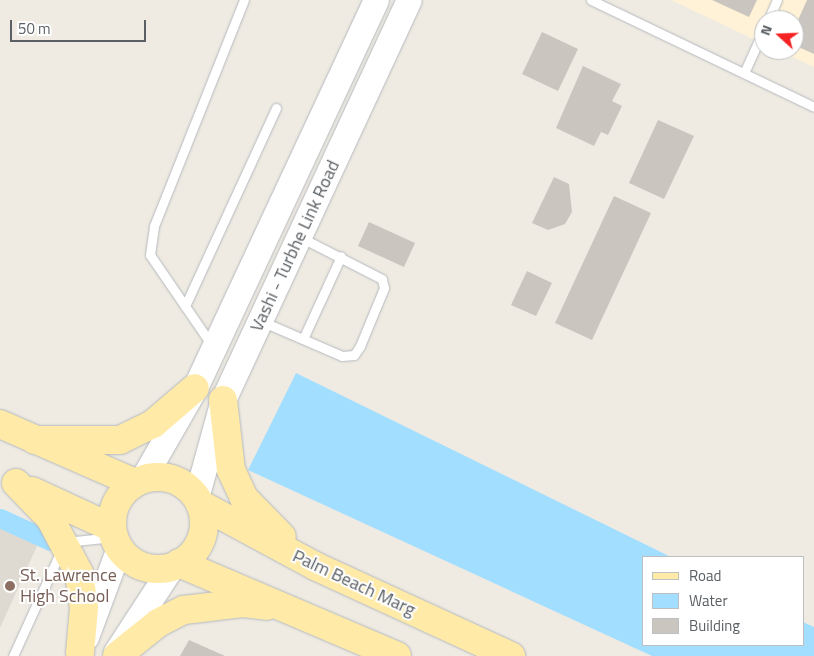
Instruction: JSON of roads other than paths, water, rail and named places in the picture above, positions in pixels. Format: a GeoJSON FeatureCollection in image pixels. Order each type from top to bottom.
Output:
{"type":"FeatureCollection","features":[{"type":"Feature","properties":{"kind":"main road","name":"Vashi - Turbhe Link Road"},"geometry":{"type":"LineString","coordinates":[[138,481],[195,388],[376,0]]}},
{"type":"Feature","properties":{"kind":"main road","name":"Vashi - Turbhe Link Road"},"geometry":{"type":"LineString","coordinates":[[198,501],[223,400],[408,0]]}},
{"type":"Feature","properties":{"kind":"main road"},"geometry":{"type":"LineString","coordinates":[[35,440],[120,440],[153,424],[195,388]]}},
{"type":"Feature","properties":{"kind":"main road"},"geometry":{"type":"LineString","coordinates":[[223,400],[232,470],[244,498],[262,521],[315,566]]}},
{"type":"Feature","properties":{"kind":"main road"},"geometry":{"type":"LineString","coordinates":[[0,424],[138,481],[172,479],[198,501],[202,534],[191,554],[176,565],[116,656]]}},
{"type":"Feature","properties":{"kind":"main road"},"geometry":{"type":"LineString","coordinates":[[8,480],[115,538],[142,566],[176,565],[296,609],[397,656]]}},
{"type":"Feature","properties":{"kind":"main road"},"geometry":{"type":"LineString","coordinates":[[8,480],[50,518],[65,542],[79,572],[84,608],[79,654]]}},
{"type":"Feature","properties":{"kind":"main road"},"geometry":{"type":"LineString","coordinates":[[79,654],[115,538],[117,501],[138,481]]}},
{"type":"Feature","properties":{"kind":"main road","name":"Palm Beach Marg"},"geometry":{"type":"LineString","coordinates":[[198,501],[315,566],[511,656]]}},
{"type":"Feature","properties":{"kind":"main road"},"geometry":{"type":"LineString","coordinates":[[116,656],[158,623],[184,610],[243,603],[296,609]]}},
{"type":"Feature","properties":{"kind":"lane"},"geometry":{"type":"LineString","coordinates":[[214,349],[150,255],[154,226],[244,0]]}},
{"type":"Feature","properties":{"kind":"lane"},"geometry":{"type":"LineString","coordinates":[[591,0],[814,107]]}},
{"type":"Feature","properties":{"kind":"lane"},"geometry":{"type":"LineString","coordinates":[[744,73],[754,51]]}},
{"type":"Feature","properties":{"kind":"lane"},"geometry":{"type":"LineString","coordinates":[[185,306],[276,108]]}},
{"type":"Feature","properties":{"kind":"lane"},"geometry":{"type":"LineString","coordinates":[[260,320],[342,356],[354,355],[360,346],[384,288],[382,279],[341,256],[299,236]]}},
{"type":"Feature","properties":{"kind":"lane"},"geometry":{"type":"LineString","coordinates":[[303,339],[341,256]]}},
{"type":"Feature","properties":{"kind":"lane"},"geometry":{"type":"LineString","coordinates":[[13,656],[65,542],[115,538]]}},
{"type":"Feature","properties":{"kind":"water"},"geometry":{"type":"Polygon","coordinates":[[[296,373],[669,556],[642,556],[642,646],[804,646],[804,622],[814,627],[814,656],[652,656],[248,470],[296,373]]]}},
{"type":"Feature","properties":{"kind":"waterway"},"geometry":{"type":"LineString","coordinates":[[0,518],[50,541]]}},
{"type":"Feature","properties":{"kind":"place","name":"St. Lawrence High School"},"geometry":{"type":"Point","coordinates":[10,586]}}]}
